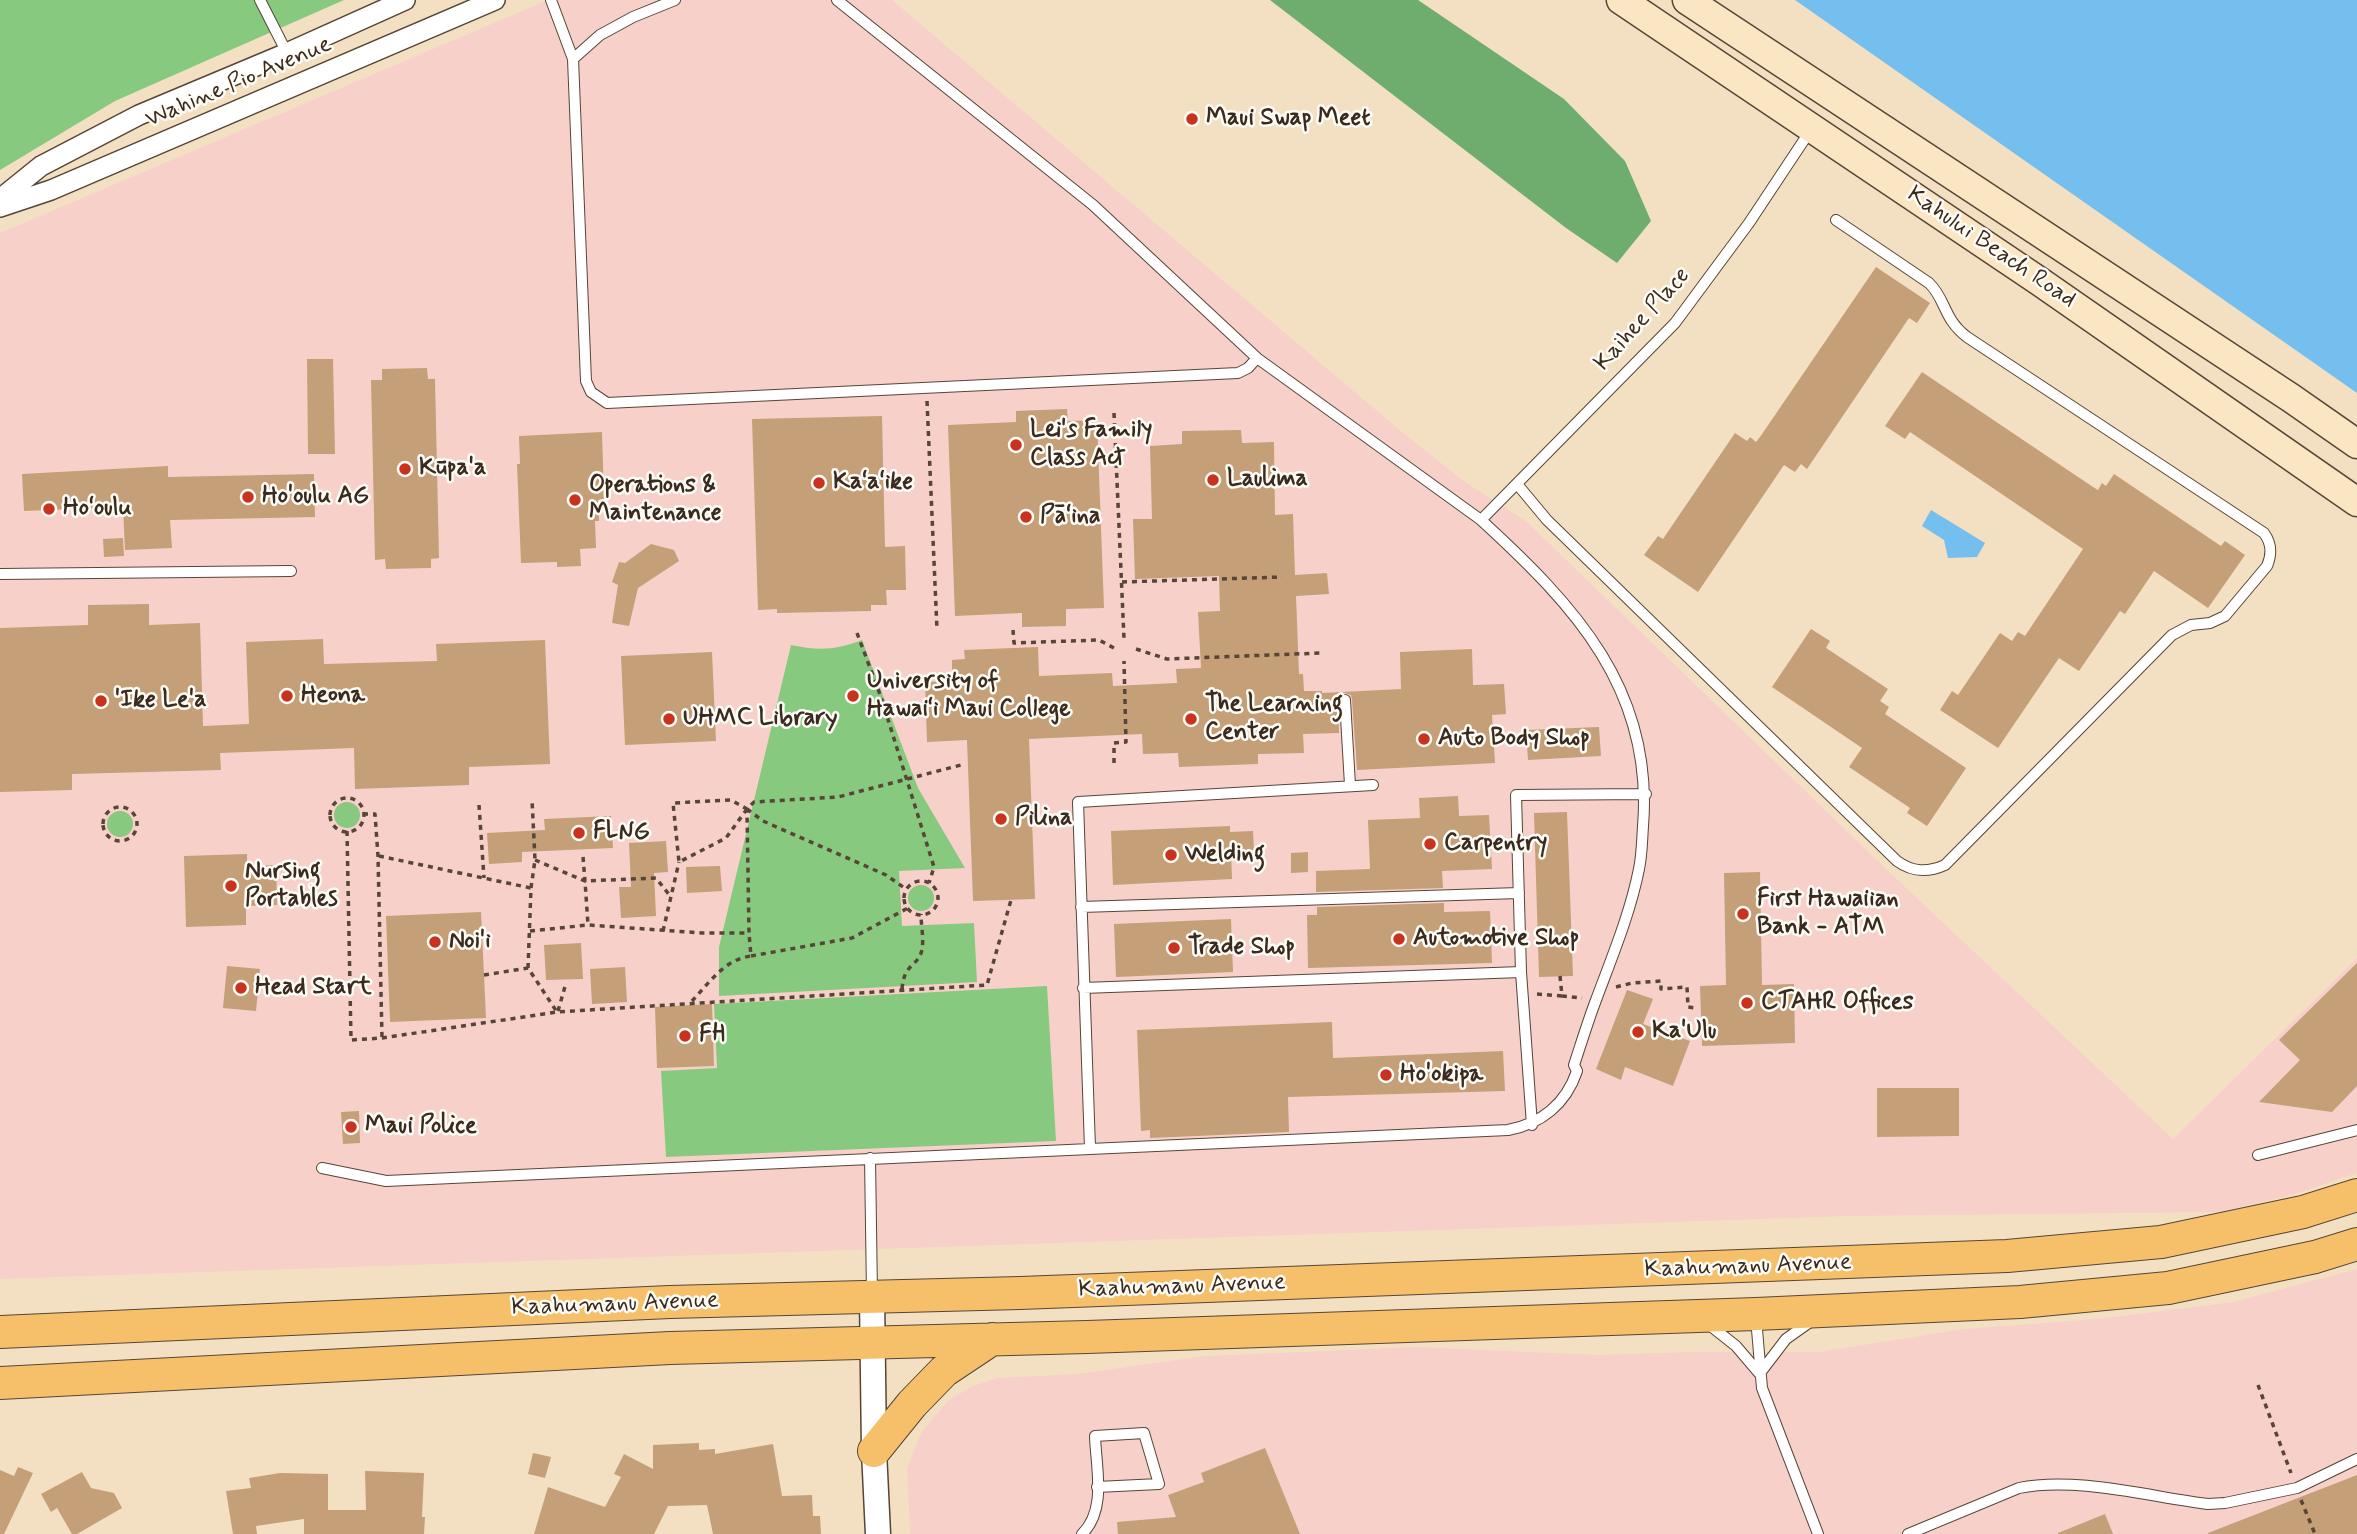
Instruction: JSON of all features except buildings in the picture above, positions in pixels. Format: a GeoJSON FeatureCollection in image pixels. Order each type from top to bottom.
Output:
{"type":"FeatureCollection","features":[{"type":"Feature","properties":{"kind":"main road","name":"Kahului Beach Road"},"geometry":{"type":"LineString","coordinates":[[1621,0],[2050,288],[2357,502]]}},
{"type":"Feature","properties":{"kind":"main road","name":"Kahului Beach Road"},"geometry":{"type":"LineString","coordinates":[[1687,0],[2357,444]]}},
{"type":"Feature","properties":{"kind":"main road"},"geometry":{"type":"LineString","coordinates":[[1812,128],[1839,100]]}},
{"type":"Feature","properties":{"kind":"main road","name":"Kaahumanu Avenue"},"geometry":{"type":"LineString","coordinates":[[0,1332],[643,1303],[1034,1293],[2007,1256],[2161,1242],[2303,1212],[2357,1195]]}},
{"type":"Feature","properties":{"kind":"main road","name":"Kaahumanu Avenue"},"geometry":{"type":"LineString","coordinates":[[0,1383],[670,1348],[1756,1314],[2020,1302],[2168,1288],[2315,1257],[2357,1244]]}},
{"type":"Feature","properties":{"kind":"main road"},"geometry":{"type":"LineString","coordinates":[[1753,1267],[1756,1314]]}},
{"type":"Feature","properties":{"kind":"main road"},"geometry":{"type":"LineString","coordinates":[[874,1451],[912,1404],[944,1371],[992,1339]]}},
{"type":"Feature","properties":{"kind":"street","name":"Wahine Pio Avenue"},"geometry":{"type":"LineString","coordinates":[[0,199],[41,166],[139,115],[405,0]]}},
{"type":"Feature","properties":{"kind":"street","name":"Wahine Pio Avenue"},"geometry":{"type":"LineString","coordinates":[[0,207],[51,190],[495,0]]}},
{"type":"Feature","properties":{"kind":"street"},"geometry":{"type":"LineString","coordinates":[[287,53],[302,83]]}},
{"type":"Feature","properties":{"kind":"street"},"geometry":{"type":"LineString","coordinates":[[872,1296],[878,1534]]}},
{"type":"Feature","properties":{"kind":"lane"},"geometry":{"type":"LineString","coordinates":[[260,0],[287,53]]}},
{"type":"Feature","properties":{"kind":"lane"},"geometry":{"type":"LineString","coordinates":[[551,0],[573,59],[586,381],[598,399],[607,403],[644,402],[1238,373],[1247,370],[1257,358]]}},
{"type":"Feature","properties":{"kind":"lane"},"geometry":{"type":"LineString","coordinates":[[573,59],[600,35],[675,0]]}},
{"type":"Feature","properties":{"kind":"lane"},"geometry":{"type":"LineString","coordinates":[[322,1168],[386,1181],[1508,1130],[1532,1125],[1558,1104],[1574,1080],[1577,1071],[1574,1065],[1627,914],[1640,867],[1646,794],[1642,758],[1633,722],[1620,687],[1603,654],[1582,624],[1481,520],[1257,358],[1093,205],[837,0]]}},
{"type":"Feature","properties":{"kind":"lane","name":"Kaihee Place"},"geometry":{"type":"LineString","coordinates":[[1481,520],[1675,323],[1749,223],[1812,128]]}},
{"type":"Feature","properties":{"kind":"lane"},"geometry":{"type":"LineString","coordinates":[[1517,484],[1547,520],[1897,861],[1922,871],[1945,865],[2172,635],[2191,625],[2217,621],[2227,614],[2267,566],[2271,554],[2270,544],[2264,533],[1967,337],[1950,320],[1937,292],[1929,283],[1836,220]]}},
{"type":"Feature","properties":{"kind":"lane"},"geometry":{"type":"LineString","coordinates":[[0,574],[291,571]]}},
{"type":"Feature","properties":{"kind":"lane"},"geometry":{"type":"LineString","coordinates":[[1345,700],[1350,785]]}},
{"type":"Feature","properties":{"kind":"lane"},"geometry":{"type":"LineString","coordinates":[[1090,1148],[1078,802],[1373,785]]}},
{"type":"Feature","properties":{"kind":"lane"},"geometry":{"type":"LineString","coordinates":[[1532,1125],[1522,993],[1516,795],[1646,794]]}},
{"type":"Feature","properties":{"kind":"lane"},"geometry":{"type":"LineString","coordinates":[[1081,907],[1519,893]]}},
{"type":"Feature","properties":{"kind":"lane"},"geometry":{"type":"LineString","coordinates":[[1083,988],[1521,972]]}},
{"type":"Feature","properties":{"kind":"lane"},"geometry":{"type":"LineString","coordinates":[[2258,1155],[2357,1130]]}},
{"type":"Feature","properties":{"kind":"lane"},"geometry":{"type":"LineString","coordinates":[[870,1158],[872,1296]]}},
{"type":"Feature","properties":{"kind":"lane"},"geometry":{"type":"LineString","coordinates":[[1760,1373],[1786,1339],[1810,1322],[1837,1310]]}},
{"type":"Feature","properties":{"kind":"lane"},"geometry":{"type":"LineString","coordinates":[[1756,1314],[1760,1373],[1767,1403],[1818,1534]]}},
{"type":"Feature","properties":{"kind":"lane"},"geometry":{"type":"LineString","coordinates":[[1692,1315],[1731,1342],[1760,1373]]}},
{"type":"Feature","properties":{"kind":"lane"},"geometry":{"type":"LineString","coordinates":[[1082,1534],[1097,1511],[1095,1436],[1144,1433],[1159,1484],[1097,1488]]}},
{"type":"Feature","properties":{"kind":"lane"},"geometry":{"type":"LineString","coordinates":[[1908,1534],[2019,1488],[2041,1484],[2078,1485],[2208,1504],[2225,1503],[2297,1489],[2357,1460]]}},
{"type":"Feature","properties":{"kind":"path"},"geometry":{"type":"LineString","coordinates":[[926,389],[937,630]]}},
{"type":"Feature","properties":{"kind":"path"},"geometry":{"type":"LineString","coordinates":[[1114,413],[1124,639]]}},
{"type":"Feature","properties":{"kind":"path"},"geometry":{"type":"LineString","coordinates":[[1122,582],[1282,577]]}},
{"type":"Feature","properties":{"kind":"path"},"geometry":{"type":"LineString","coordinates":[[1013,630],[1014,643],[1099,640],[1114,648]]}},
{"type":"Feature","properties":{"kind":"path"},"geometry":{"type":"LineString","coordinates":[[857,632],[881,697],[934,867],[929,883]]}},
{"type":"Feature","properties":{"kind":"path"},"geometry":{"type":"LineString","coordinates":[[1136,649],[1167,659],[1321,653]]}},
{"type":"Feature","properties":{"kind":"path"},"geometry":{"type":"LineString","coordinates":[[1114,763],[1114,743],[1126,743],[1124,661]]}},
{"type":"Feature","properties":{"kind":"path"},"geometry":{"type":"LineString","coordinates":[[679,862],[726,838],[754,802],[838,797],[961,765]]}},
{"type":"Feature","properties":{"kind":"path"},"geometry":{"type":"LineString","coordinates":[[342,799],[351,799],[361,806],[363,814],[359,826],[347,831],[339,830],[332,822],[331,810],[335,803],[342,799]]}},
{"type":"Feature","properties":{"kind":"path"},"geometry":{"type":"LineString","coordinates":[[532,800],[535,860],[531,888],[528,968],[557,1012]]}},
{"type":"Feature","properties":{"kind":"path"},"geometry":{"type":"LineString","coordinates":[[663,931],[679,862],[673,803],[731,800],[763,821],[886,875],[906,889]]}},
{"type":"Feature","properties":{"kind":"path"},"geometry":{"type":"LineString","coordinates":[[479,804],[484,878]]}},
{"type":"Feature","properties":{"kind":"path"},"geometry":{"type":"LineString","coordinates":[[119,807],[131,811],[136,823],[132,835],[124,839],[112,839],[103,827],[108,812],[119,807]]}},
{"type":"Feature","properties":{"kind":"path"},"geometry":{"type":"LineString","coordinates":[[747,809],[748,933],[751,956]]}},
{"type":"Feature","properties":{"kind":"path"},"geometry":{"type":"LineString","coordinates":[[363,814],[375,814],[382,1038]]}},
{"type":"Feature","properties":{"kind":"path"},"geometry":{"type":"LineString","coordinates":[[347,831],[351,1040],[382,1038],[557,1012],[987,985],[1011,900]]}},
{"type":"Feature","properties":{"kind":"path"},"geometry":{"type":"LineString","coordinates":[[378,856],[531,888]]}},
{"type":"Feature","properties":{"kind":"path"},"geometry":{"type":"LineString","coordinates":[[583,857],[588,925]]}},
{"type":"Feature","properties":{"kind":"path"},"geometry":{"type":"LineString","coordinates":[[535,860],[585,881],[656,878],[671,897]]}},
{"type":"Feature","properties":{"kind":"path"},"geometry":{"type":"LineString","coordinates":[[916,882],[929,883],[935,889],[937,901],[929,912],[921,914],[908,908],[904,897],[906,889],[916,882]]}},
{"type":"Feature","properties":{"kind":"path"},"geometry":{"type":"LineString","coordinates":[[691,1002],[719,972],[737,958],[852,938],[908,908]]}},
{"type":"Feature","properties":{"kind":"path"},"geometry":{"type":"LineString","coordinates":[[902,990],[903,976],[917,960],[922,949],[921,914]]}},
{"type":"Feature","properties":{"kind":"path"},"geometry":{"type":"LineString","coordinates":[[530,931],[588,925],[663,931],[748,933]]}},
{"type":"Feature","properties":{"kind":"path"},"geometry":{"type":"LineString","coordinates":[[484,975],[528,968]]}},
{"type":"Feature","properties":{"kind":"path"},"geometry":{"type":"LineString","coordinates":[[1560,976],[1562,996]]}},
{"type":"Feature","properties":{"kind":"path"},"geometry":{"type":"LineString","coordinates":[[1612,990],[1632,983],[1661,981],[1661,989],[1687,987],[1688,1007],[1696,1008]]}},
{"type":"Feature","properties":{"kind":"path"},"geometry":{"type":"LineString","coordinates":[[557,1012],[566,983]]}},
{"type":"Feature","properties":{"kind":"path"},"geometry":{"type":"LineString","coordinates":[[1522,993],[1584,998]]}},
{"type":"Feature","properties":{"kind":"path"},"geometry":{"type":"LineString","coordinates":[[2258,1385],[2315,1534]]}},
{"type":"Feature","properties":{"kind":"shaded area","name":"University of Hawai‘i Maui College"},"geometry":{"type":"Polygon","coordinates":[[[548,0],[892,0],[1396,427],[1465,482],[1527,522],[1886,869],[2173,1139],[2357,958],[2357,1173],[2292,1195],[2220,1212],[1849,1216],[0,1279],[0,233],[548,0]]]}},
{"type":"Feature","properties":{"kind":"shaded area"},"geometry":{"type":"Polygon","coordinates":[[[2357,1269],[2357,1534],[910,1534],[907,1468],[922,1431],[949,1400],[973,1386],[998,1378],[1077,1374],[1205,1356],[1416,1347],[1598,1355],[1819,1352],[1964,1329],[2097,1319],[2233,1302],[2357,1269]]]}},
{"type":"Feature","properties":{"kind":"green space"},"geometry":{"type":"Polygon","coordinates":[[[0,0],[344,0],[115,101],[0,170],[0,0]]]}},
{"type":"Feature","properties":{"kind":"green space"},"geometry":{"type":"Polygon","coordinates":[[[1270,0],[1418,0],[1564,99],[1625,161],[1651,221],[1617,263],[1566,228],[1270,0]]]}},
{"type":"Feature","properties":{"kind":"green space"},"geometry":{"type":"Polygon","coordinates":[[[862,640],[918,788],[965,868],[899,871],[902,926],[974,923],[977,982],[719,996],[719,947],[791,645],[827,648],[862,640]]]}},
{"type":"Feature","properties":{"kind":"green space"},"geometry":{"type":"Polygon","coordinates":[[[347,802],[356,806],[360,815],[356,824],[347,828],[338,824],[334,815],[338,806],[347,802]]]}},
{"type":"Feature","properties":{"kind":"green space"},"geometry":{"type":"Polygon","coordinates":[[[120,811],[129,815],[133,824],[129,833],[120,837],[111,833],[107,824],[111,815],[120,811]]]}},
{"type":"Feature","properties":{"kind":"green space"},"geometry":{"type":"Polygon","coordinates":[[[921,885],[930,889],[934,898],[930,907],[921,911],[912,907],[908,898],[912,889],[921,885]]]}},
{"type":"Feature","properties":{"kind":"green space"},"geometry":{"type":"Polygon","coordinates":[[[1047,986],[1056,1141],[666,1157],[661,1071],[717,1068],[714,1004],[1047,986]]]}},
{"type":"Feature","properties":{"kind":"water"},"geometry":{"type":"Polygon","coordinates":[[[1795,0],[2357,0],[2357,393],[1795,0]]]}},
{"type":"Feature","properties":{"kind":"water"},"geometry":{"type":"Polygon","coordinates":[[[1931,510],[1985,543],[1977,557],[1948,558],[1944,540],[1922,526],[1931,510]]]}},
{"type":"Feature","properties":{"kind":"place","name":"Maui Swap Meet"},"geometry":{"type":"Point","coordinates":[1192,119]}},
{"type":"Feature","properties":{"kind":"place","name":"Lei's Family Class Act"},"geometry":{"type":"Point","coordinates":[1016,445]}},
{"type":"Feature","properties":{"kind":"place","name":"Kūpa'a"},"geometry":{"type":"Point","coordinates":[405,469]}},
{"type":"Feature","properties":{"kind":"place","name":"Laulima"},"geometry":{"type":"Point","coordinates":[1213,480]}},
{"type":"Feature","properties":{"kind":"place","name":"Ka‘a‘ike"},"geometry":{"type":"Point","coordinates":[819,483]}},
{"type":"Feature","properties":{"kind":"place","name":"Ho'oulu AG"},"geometry":{"type":"Point","coordinates":[248,497]}},
{"type":"Feature","properties":{"kind":"place","name":"Operations & Maintenance"},"geometry":{"type":"Point","coordinates":[575,500]}},
{"type":"Feature","properties":{"kind":"place","name":"Ho‘oulu"},"geometry":{"type":"Point","coordinates":[49,509]}},
{"type":"Feature","properties":{"kind":"place","name":"Pā‘ina"},"geometry":{"type":"Point","coordinates":[1026,517]}},
{"type":"Feature","properties":{"kind":"place","name":"Heona"},"geometry":{"type":"Point","coordinates":[287,696]}},
{"type":"Feature","properties":{"kind":"place","name":"University of Hawai‘i Maui College"},"geometry":{"type":"Point","coordinates":[853,696]}},
{"type":"Feature","properties":{"kind":"place","name":"'Ike Le'a"},"geometry":{"type":"Point","coordinates":[101,701]}},
{"type":"Feature","properties":{"kind":"place","name":"UHMC Library"},"geometry":{"type":"Point","coordinates":[669,719]}},
{"type":"Feature","properties":{"kind":"place","name":"The Learning Center"},"geometry":{"type":"Point","coordinates":[1191,719]}},
{"type":"Feature","properties":{"kind":"place","name":"Auto Body Shop"},"geometry":{"type":"Point","coordinates":[1424,739]}},
{"type":"Feature","properties":{"kind":"place","name":"Pilina"},"geometry":{"type":"Point","coordinates":[1001,819]}},
{"type":"Feature","properties":{"kind":"place","name":"FLNG"},"geometry":{"type":"Point","coordinates":[579,833]}},
{"type":"Feature","properties":{"kind":"place","name":"Carpentry"},"geometry":{"type":"Point","coordinates":[1430,844]}},
{"type":"Feature","properties":{"kind":"place","name":"Welding"},"geometry":{"type":"Point","coordinates":[1171,855]}},
{"type":"Feature","properties":{"kind":"place","name":"Nursing Portables"},"geometry":{"type":"Point","coordinates":[231,886]}},
{"type":"Feature","properties":{"kind":"place","name":"First Hawaiian Bank - ATM"},"geometry":{"type":"Point","coordinates":[1743,914]}},
{"type":"Feature","properties":{"kind":"place","name":"Automotive Shop"},"geometry":{"type":"Point","coordinates":[1399,939]}},
{"type":"Feature","properties":{"kind":"place","name":"Noi'i"},"geometry":{"type":"Point","coordinates":[435,942]}},
{"type":"Feature","properties":{"kind":"place","name":"Trade Shop"},"geometry":{"type":"Point","coordinates":[1174,948]}},
{"type":"Feature","properties":{"kind":"place","name":"Head Start"},"geometry":{"type":"Point","coordinates":[241,988]}},
{"type":"Feature","properties":{"kind":"place","name":"CTAHR Offices"},"geometry":{"type":"Point","coordinates":[1747,1003]}},
{"type":"Feature","properties":{"kind":"place","name":"Ka'Ulu"},"geometry":{"type":"Point","coordinates":[1638,1032]}},
{"type":"Feature","properties":{"kind":"place","name":"FH"},"geometry":{"type":"Point","coordinates":[685,1036]}},
{"type":"Feature","properties":{"kind":"place","name":"Ho'okipa"},"geometry":{"type":"Point","coordinates":[1386,1075]}},
{"type":"Feature","properties":{"kind":"place","name":"Maui Police"},"geometry":{"type":"Point","coordinates":[351,1127]}}]}
